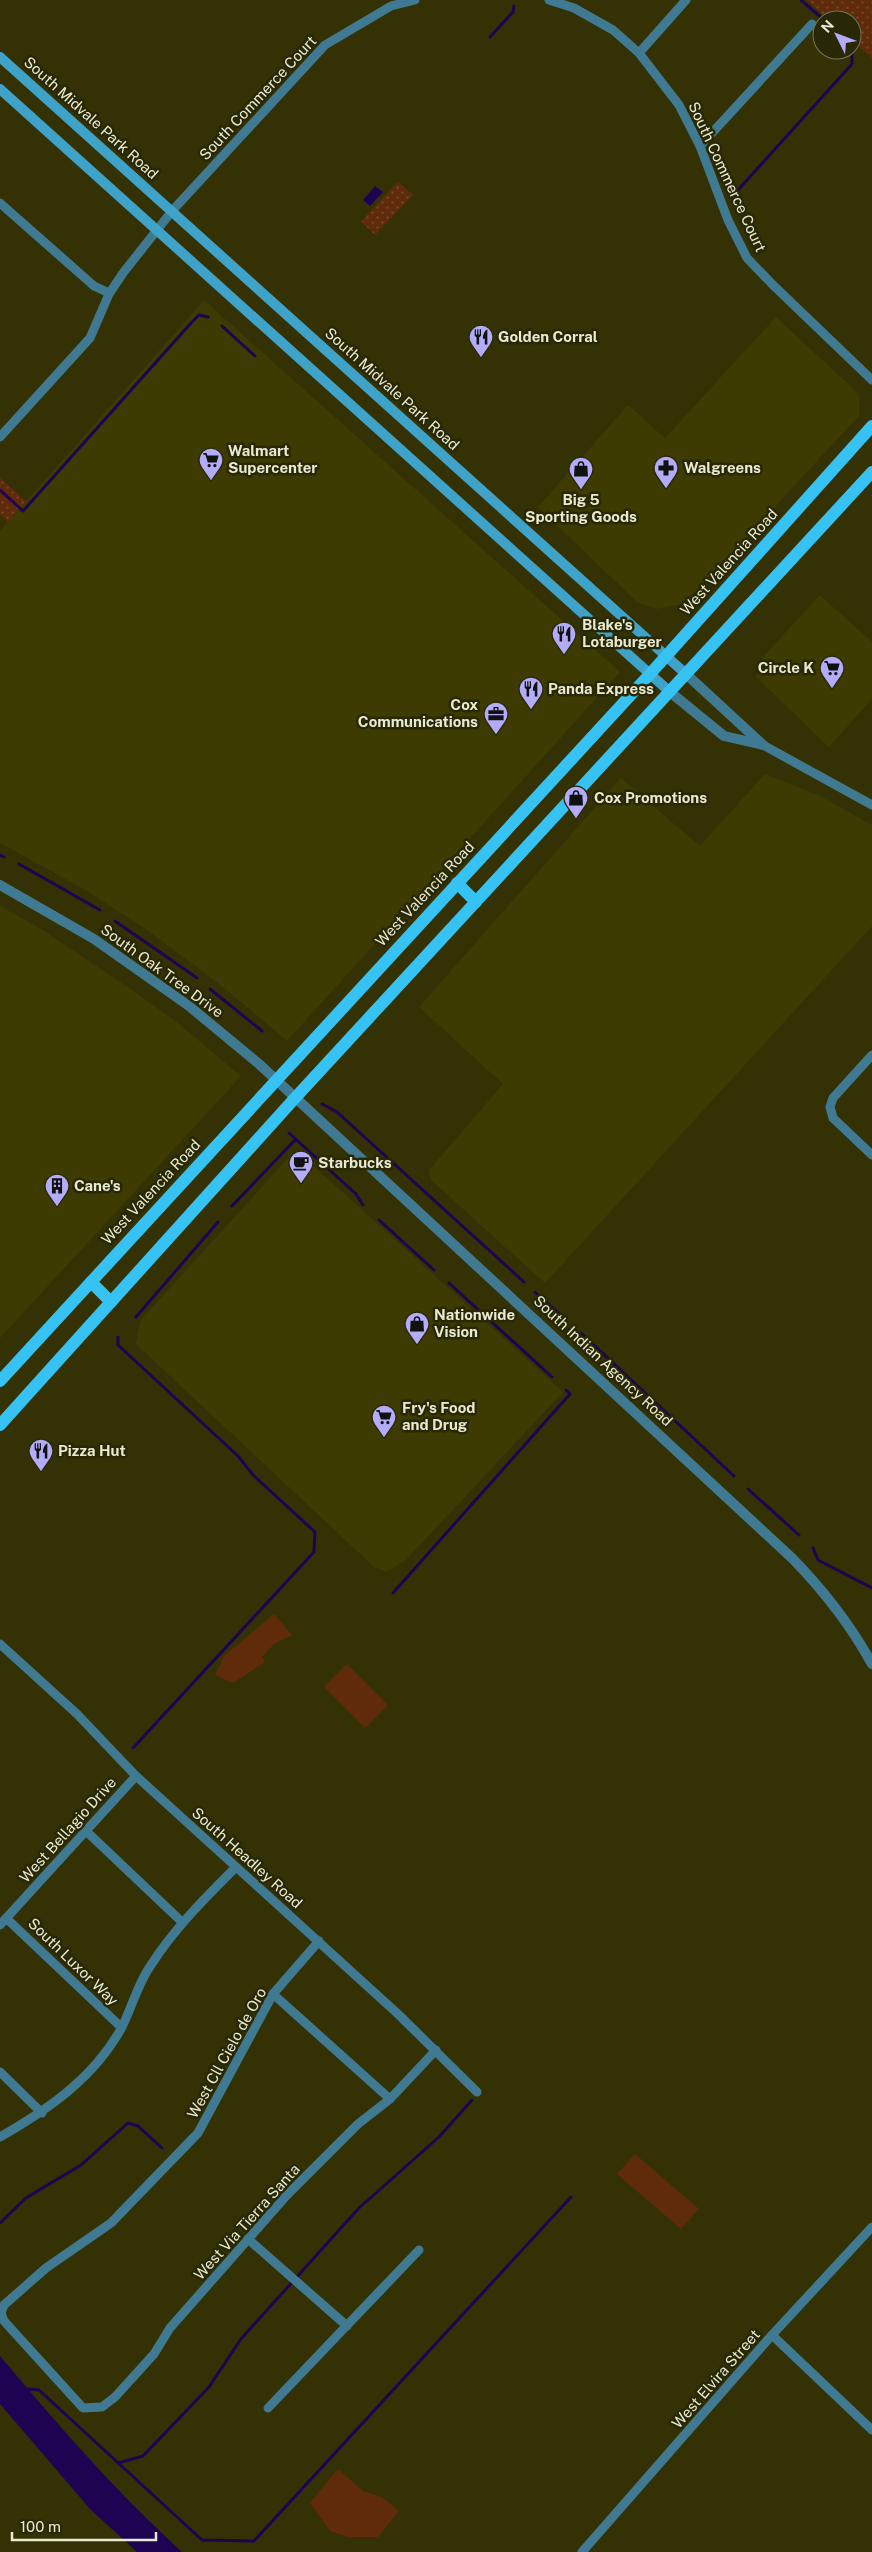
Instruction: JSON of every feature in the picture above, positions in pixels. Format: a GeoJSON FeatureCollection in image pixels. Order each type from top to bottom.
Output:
{"type":"FeatureCollection","features":[{"type":"Feature","properties":{"kind":"main road","name":"South Midvale Park Road"},"geometry":{"type":"LineString","coordinates":[[0,57],[686,674]]}},
{"type":"Feature","properties":{"kind":"main road","name":"South Midvale Park Road"},"geometry":{"type":"LineString","coordinates":[[0,89],[156,232],[670,692]]}},
{"type":"Feature","properties":{"kind":"main road","name":"West Valencia Road"},"geometry":{"type":"LineString","coordinates":[[0,1381],[650,674],[872,426]]}},
{"type":"Feature","properties":{"kind":"main road"},"geometry":{"type":"LineString","coordinates":[[0,1425],[295,1098],[872,472]]}},
{"type":"Feature","properties":{"kind":"main road"},"geometry":{"type":"LineString","coordinates":[[457,883],[476,902]]}},
{"type":"Feature","properties":{"kind":"main road"},"geometry":{"type":"LineString","coordinates":[[91,1282],[111,1302]]}},
{"type":"Feature","properties":{"kind":"street","name":"South Commerce Court"},"geometry":{"type":"LineString","coordinates":[[0,437],[90,338],[109,293],[172,211],[325,45],[391,6],[415,0]]}},
{"type":"Feature","properties":{"kind":"street","name":"South Commerce Court"},"geometry":{"type":"LineString","coordinates":[[549,0],[575,4],[613,30],[638,53],[678,105],[700,146],[728,220],[748,258],[772,286],[872,380]]}},
{"type":"Feature","properties":{"kind":"street"},"geometry":{"type":"LineString","coordinates":[[638,53],[686,0]]}},
{"type":"Feature","properties":{"kind":"street"},"geometry":{"type":"LineString","coordinates":[[700,146],[812,24]]}},
{"type":"Feature","properties":{"kind":"street"},"geometry":{"type":"LineString","coordinates":[[0,203],[94,286],[109,293]]}},
{"type":"Feature","properties":{"kind":"street","name":"South Midvale Park Road"},"geometry":{"type":"LineString","coordinates":[[686,674],[763,745],[872,805]]}},
{"type":"Feature","properties":{"kind":"street","name":"South Midvale Park Road"},"geometry":{"type":"LineString","coordinates":[[670,692],[724,736],[763,745]]}},
{"type":"Feature","properties":{"kind":"street","name":"South Oak Tree Drive"},"geometry":{"type":"LineString","coordinates":[[0,885],[94,939],[189,1006],[259,1064],[295,1098]]}},
{"type":"Feature","properties":{"kind":"street"},"geometry":{"type":"LineString","coordinates":[[872,1055],[833,1098],[830,1107],[832,1118],[872,1155]]}},
{"type":"Feature","properties":{"kind":"street","name":"South Indian Agency Road"},"geometry":{"type":"LineString","coordinates":[[295,1098],[433,1223],[794,1559],[826,1593],[858,1638],[872,1664]]}},
{"type":"Feature","properties":{"kind":"street","name":"South Headley Road"},"geometry":{"type":"LineString","coordinates":[[0,1644],[77,1714],[136,1776],[436,2050],[477,2092]]}},
{"type":"Feature","properties":{"kind":"street","name":"West Bellagio Drive"},"geometry":{"type":"LineString","coordinates":[[3,1921],[136,1776]]}},
{"type":"Feature","properties":{"kind":"street"},"geometry":{"type":"LineString","coordinates":[[86,1831],[182,1922]]}},
{"type":"Feature","properties":{"kind":"street"},"geometry":{"type":"LineString","coordinates":[[0,2137],[42,2113],[76,2085],[103,2056],[121,2027],[150,1966],[182,1922],[236,1868]]}},
{"type":"Feature","properties":{"kind":"street","name":"South Luxor Way"},"geometry":{"type":"LineString","coordinates":[[3,1921],[121,2027]]}},
{"type":"Feature","properties":{"kind":"street","name":"West Cll Cielo de Oro"},"geometry":{"type":"LineString","coordinates":[[83,2408],[4,2321],[1,2313],[4,2305],[46,2268],[111,2223],[198,2133],[273,1994],[319,1942]]}},
{"type":"Feature","properties":{"kind":"street"},"geometry":{"type":"LineString","coordinates":[[273,1994],[390,2099]]}},
{"type":"Feature","properties":{"kind":"street","name":"West Via Tierra Santa"},"geometry":{"type":"LineString","coordinates":[[83,2408],[102,2407],[115,2398],[154,2354],[170,2328],[248,2239],[313,2169],[358,2124],[390,2099],[436,2050]]}},
{"type":"Feature","properties":{"kind":"street"},"geometry":{"type":"LineString","coordinates":[[0,2072],[42,2113]]}},
{"type":"Feature","properties":{"kind":"street","name":"West Elvira Street"},"geometry":{"type":"LineString","coordinates":[[582,2552],[772,2335],[872,2227]]}},
{"type":"Feature","properties":{"kind":"street"},"geometry":{"type":"LineString","coordinates":[[248,2239],[347,2326]]}},
{"type":"Feature","properties":{"kind":"street"},"geometry":{"type":"LineString","coordinates":[[268,2408],[419,2250]]}},
{"type":"Feature","properties":{"kind":"street"},"geometry":{"type":"LineString","coordinates":[[772,2335],[872,2430]]}},
{"type":"Feature","properties":{"kind":"shaded area"},"geometry":{"type":"Polygon","coordinates":[[[807,0],[872,0],[872,58],[862,49],[862,10],[818,10],[807,0]]]}},
{"type":"Feature","properties":{"kind":"shaded area"},"geometry":{"type":"Polygon","coordinates":[[[398,182],[413,195],[375,235],[361,221],[398,182]]]}},
{"type":"Feature","properties":{"kind":"shaded area"},"geometry":{"type":"Polygon","coordinates":[[[375,186],[383,192],[370,206],[363,200],[375,186]]]}},
{"type":"Feature","properties":{"kind":"shaded area"},"geometry":{"type":"Polygon","coordinates":[[[204,300],[620,672],[287,1041],[223,987],[143,927],[82,888],[0,843],[0,531],[204,300]]]}},
{"type":"Feature","properties":{"kind":"shaded area"},"geometry":{"type":"Polygon","coordinates":[[[776,317],[859,394],[859,416],[685,603],[657,609],[638,603],[538,507],[628,405],[665,438],[776,317]]]}},
{"type":"Feature","properties":{"kind":"shaded area"},"geometry":{"type":"Polygon","coordinates":[[[0,478],[26,501],[8,522],[0,514],[0,478]]]}},
{"type":"Feature","properties":{"kind":"shaded area"},"geometry":{"type":"Polygon","coordinates":[[[820,595],[872,642],[872,699],[829,747],[756,677],[763,657],[820,595]]]}},
{"type":"Feature","properties":{"kind":"shaded area"},"geometry":{"type":"Polygon","coordinates":[[[765,774],[820,796],[872,825],[872,926],[545,1283],[431,1180],[429,1170],[503,1084],[419,1007],[621,778],[700,846],[765,774]]]}},
{"type":"Feature","properties":{"kind":"shaded area"},"geometry":{"type":"Polygon","coordinates":[[[0,906],[41,929],[132,990],[174,1020],[241,1076],[0,1338],[0,906]]]}},
{"type":"Feature","properties":{"kind":"shaded area"},"geometry":{"type":"Polygon","coordinates":[[[290,1156],[306,1159],[563,1392],[405,1561],[386,1572],[373,1566],[136,1344],[140,1321],[290,1156]]]}},
{"type":"Feature","properties":{"kind":"shaded area"},"geometry":{"type":"Polygon","coordinates":[[[274,1614],[292,1635],[274,1644],[262,1657],[265,1662],[233,1683],[215,1675],[224,1656],[274,1614]]]}},
{"type":"Feature","properties":{"kind":"shaded area"},"geometry":{"type":"Polygon","coordinates":[[[347,1664],[388,1705],[365,1728],[324,1687],[347,1664]]]}},
{"type":"Feature","properties":{"kind":"shaded area"},"geometry":{"type":"Polygon","coordinates":[[[635,2154],[699,2209],[681,2229],[617,2174],[635,2154]]]}},
{"type":"Feature","properties":{"kind":"shaded area"},"geometry":{"type":"Polygon","coordinates":[[[0,2356],[110,2481],[182,2552],[137,2552],[90,2509],[0,2404],[0,2356]]]}},
{"type":"Feature","properties":{"kind":"shaded area"},"geometry":{"type":"Polygon","coordinates":[[[339,2470],[363,2491],[382,2497],[399,2511],[378,2537],[348,2537],[330,2531],[310,2503],[335,2472],[339,2470]]]}},
{"type":"Feature","properties":{"kind":"waterway"},"geometry":{"type":"LineString","coordinates":[[801,0],[812,10]]}},
{"type":"Feature","properties":{"kind":"waterway"},"geometry":{"type":"LineString","coordinates":[[490,37],[513,12],[514,6]]}},
{"type":"Feature","properties":{"kind":"waterway"},"geometry":{"type":"LineString","coordinates":[[738,190],[852,64],[852,60]]}},
{"type":"Feature","properties":{"kind":"waterway"},"geometry":{"type":"LineString","coordinates":[[0,490],[23,511],[191,323],[199,315],[208,317]]}},
{"type":"Feature","properties":{"kind":"waterway"},"geometry":{"type":"LineString","coordinates":[[222,326],[255,356]]}},
{"type":"Feature","properties":{"kind":"waterway"},"geometry":{"type":"LineString","coordinates":[[0,855],[4,857]]}},
{"type":"Feature","properties":{"kind":"waterway"},"geometry":{"type":"LineString","coordinates":[[19,864],[100,910]]}},
{"type":"Feature","properties":{"kind":"waterway"},"geometry":{"type":"LineString","coordinates":[[115,921],[197,978]]}},
{"type":"Feature","properties":{"kind":"waterway"},"geometry":{"type":"LineString","coordinates":[[210,989],[262,1031]]}},
{"type":"Feature","properties":{"kind":"waterway"},"geometry":{"type":"LineString","coordinates":[[322,1104],[337,1112],[524,1282]]}},
{"type":"Feature","properties":{"kind":"waterway"},"geometry":{"type":"LineString","coordinates":[[289,1133],[356,1194],[363,1205]]}},
{"type":"Feature","properties":{"kind":"waterway"},"geometry":{"type":"LineString","coordinates":[[232,1206],[295,1140]]}},
{"type":"Feature","properties":{"kind":"waterway"},"geometry":{"type":"LineString","coordinates":[[379,1220],[434,1270]]}},
{"type":"Feature","properties":{"kind":"waterway"},"geometry":{"type":"LineString","coordinates":[[136,1317],[218,1222]]}},
{"type":"Feature","properties":{"kind":"waterway"},"geometry":{"type":"LineString","coordinates":[[449,1283],[552,1377]]}},
{"type":"Feature","properties":{"kind":"waterway"},"geometry":{"type":"LineString","coordinates":[[535,1292],[562,1316]]}},
{"type":"Feature","properties":{"kind":"waterway"},"geometry":{"type":"LineString","coordinates":[[581,1333],[734,1476]]}},
{"type":"Feature","properties":{"kind":"waterway"},"geometry":{"type":"LineString","coordinates":[[118,1337],[118,1345],[238,1456],[253,1475],[315,1532],[314,1552],[133,1748]]}},
{"type":"Feature","properties":{"kind":"waterway"},"geometry":{"type":"LineString","coordinates":[[393,1593],[570,1394],[566,1390]]}},
{"type":"Feature","properties":{"kind":"waterway"},"geometry":{"type":"LineString","coordinates":[[748,1489],[799,1535]]}},
{"type":"Feature","properties":{"kind":"waterway"},"geometry":{"type":"LineString","coordinates":[[813,1548],[818,1560],[872,1588]]}},
{"type":"Feature","properties":{"kind":"waterway"},"geometry":{"type":"LineString","coordinates":[[118,2463],[143,2456],[209,2387],[241,2339],[359,2208],[439,2137],[472,2100]]}},
{"type":"Feature","properties":{"kind":"waterway"},"geometry":{"type":"LineString","coordinates":[[0,2223],[26,2198],[81,2165],[128,2123],[138,2126],[162,2148]]}},
{"type":"Feature","properties":{"kind":"waterway"},"geometry":{"type":"LineString","coordinates":[[25,2389],[39,2390],[202,2540],[254,2541],[571,2197]]}},
{"type":"Feature","properties":{"kind":"place","name":"Golden Corral"},"geometry":{"type":"Point","coordinates":[481,358]}},
{"type":"Feature","properties":{"kind":"place","name":"Walmart Supercenter"},"geometry":{"type":"Point","coordinates":[211,481]}},
{"type":"Feature","properties":{"kind":"place","name":"Walgreens"},"geometry":{"type":"Point","coordinates":[666,489]}},
{"type":"Feature","properties":{"kind":"place","name":"Big 5 Sporting Goods"},"geometry":{"type":"Point","coordinates":[581,490]}},
{"type":"Feature","properties":{"kind":"place","name":"Blake's Lotaburger"},"geometry":{"type":"Point","coordinates":[564,655]}},
{"type":"Feature","properties":{"kind":"place","name":"Circle K"},"geometry":{"type":"Point","coordinates":[832,689]}},
{"type":"Feature","properties":{"kind":"place","name":"Panda Express"},"geometry":{"type":"Point","coordinates":[531,710]}},
{"type":"Feature","properties":{"kind":"place","name":"Cox Communications"},"geometry":{"type":"Point","coordinates":[496,735]}},
{"type":"Feature","properties":{"kind":"place","name":"Cox Promotions"},"geometry":{"type":"Point","coordinates":[576,819]}},
{"type":"Feature","properties":{"kind":"place","name":"Starbucks"},"geometry":{"type":"Point","coordinates":[301,1184]}},
{"type":"Feature","properties":{"kind":"place","name":"Cane's"},"geometry":{"type":"Point","coordinates":[57,1207]}},
{"type":"Feature","properties":{"kind":"place","name":"Nationwide Vision"},"geometry":{"type":"Point","coordinates":[417,1345]}},
{"type":"Feature","properties":{"kind":"place","name":"Fry's Food and Drug"},"geometry":{"type":"Point","coordinates":[384,1438]}},
{"type":"Feature","properties":{"kind":"place","name":"Pizza Hut"},"geometry":{"type":"Point","coordinates":[41,1472]}}]}
